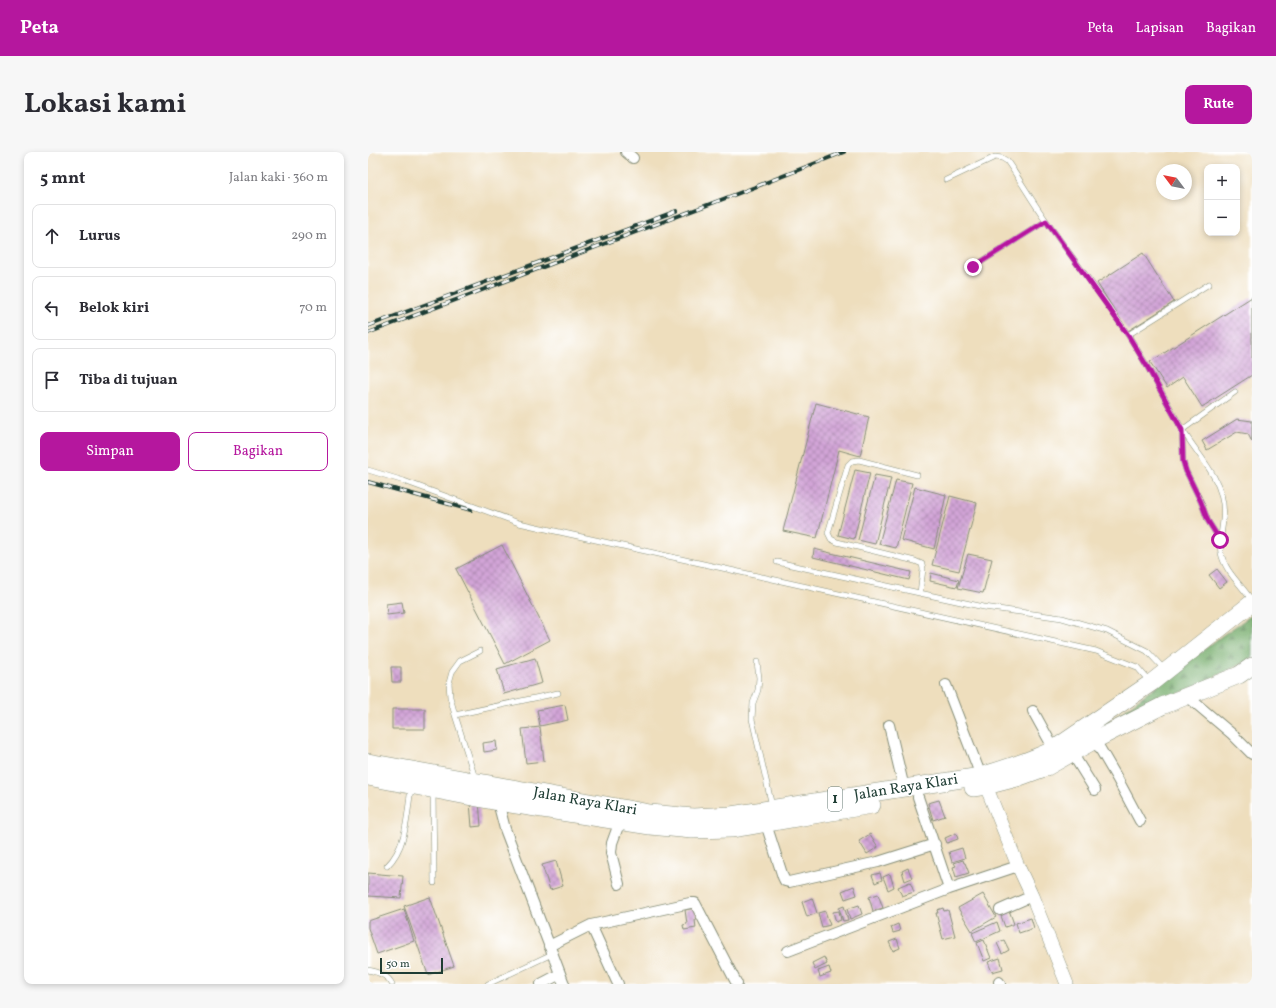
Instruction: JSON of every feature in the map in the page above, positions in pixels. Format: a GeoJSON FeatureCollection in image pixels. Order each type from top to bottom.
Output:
{"type":"FeatureCollection","features":[{"type":"Feature","properties":{"kind":"highway","name":"Jalan Raya Klari"},"geometry":{"type":"LineString","coordinates":[[984,781],[1013,766],[1054,749],[1151,684],[1252,602]]}},
{"type":"Feature","properties":{"kind":"highway"},"geometry":{"type":"LineString","coordinates":[[1197,646],[1252,610]]}},
{"type":"Feature","properties":{"kind":"highway","name":"Jalan Raya Klari"},"geometry":{"type":"LineString","coordinates":[[368,776],[498,802],[650,826],[692,830],[731,829],[770,816],[984,781],[1018,778],[1047,767],[1095,740],[1162,706],[1248,669]]}},
{"type":"Feature","properties":{"kind":"highway","name":"Jalan Raya Klari"},"geometry":{"type":"LineString","coordinates":[[368,762],[477,783],[650,813],[693,817],[731,815],[770,816]]}},
{"type":"Feature","properties":{"kind":"highway"},"geometry":{"type":"LineString","coordinates":[[368,790],[381,783],[391,781]]}},
{"type":"Feature","properties":{"kind":"street"},"geometry":{"type":"LineString","coordinates":[[946,684],[1018,866],[1032,896],[1067,984]]}},
{"type":"Feature","properties":{"kind":"street"},"geometry":{"type":"LineString","coordinates":[[1187,696],[1228,730],[1252,754]]}},
{"type":"Feature","properties":{"kind":"street"},"geometry":{"type":"LineString","coordinates":[[1033,711],[1054,749]]}},
{"type":"Feature","properties":{"kind":"street"},"geometry":{"type":"LineString","coordinates":[[889,725],[911,793],[935,844],[949,889]]}},
{"type":"Feature","properties":{"kind":"street"},"geometry":{"type":"LineString","coordinates":[[1095,740],[1140,821]]}},
{"type":"Feature","properties":{"kind":"street"},"geometry":{"type":"LineString","coordinates":[[1072,753],[1095,790]]}},
{"type":"Feature","properties":{"kind":"street"},"geometry":{"type":"LineString","coordinates":[[498,802],[505,829],[564,984]]}},
{"type":"Feature","properties":{"kind":"street"},"geometry":{"type":"LineString","coordinates":[[770,816],[783,877],[785,881],[789,882],[878,862],[935,844]]}},
{"type":"Feature","properties":{"kind":"street"},"geometry":{"type":"LineString","coordinates":[[619,884],[611,853],[612,843],[620,821]]}},
{"type":"Feature","properties":{"kind":"street"},"geometry":{"type":"LineString","coordinates":[[788,951],[949,889],[1018,866]]}},
{"type":"Feature","properties":{"kind":"street"},"geometry":{"type":"LineString","coordinates":[[1000,910],[1032,896]]}},
{"type":"Feature","properties":{"kind":"street"},"geometry":{"type":"LineString","coordinates":[[550,950],[591,925],[695,903],[736,984]]}},
{"type":"Feature","properties":{"kind":"street"},"geometry":{"type":"LineString","coordinates":[[591,925],[618,984]]}},
{"type":"Feature","properties":{"kind":"street"},"geometry":{"type":"LineString","coordinates":[[541,984],[560,974]]}},
{"type":"Feature","properties":{"kind":"lane"},"geometry":{"type":"LineString","coordinates":[[946,180],[995,157],[1008,161],[1046,221],[1128,335],[1182,430],[1207,463],[1223,499],[1224,520],[1220,540],[1221,554],[1227,570],[1247,593],[1252,602]]}},
{"type":"Feature","properties":{"kind":"lane"},"geometry":{"type":"LineString","coordinates":[[973,267],[1046,221]]}},
{"type":"Feature","properties":{"kind":"lane"},"geometry":{"type":"LineString","coordinates":[[1128,335],[1209,284]]}},
{"type":"Feature","properties":{"kind":"lane"},"geometry":{"type":"LineString","coordinates":[[1182,430],[1235,392]]}},
{"type":"Feature","properties":{"kind":"lane"},"geometry":{"type":"LineString","coordinates":[[1182,430],[1183,461],[1186,471],[1201,502],[1208,521],[1220,540]]}},
{"type":"Feature","properties":{"kind":"lane"},"geometry":{"type":"LineString","coordinates":[[917,475],[859,460],[852,461],[848,465],[828,533],[831,539],[837,542],[922,564],[923,570],[920,593]]}},
{"type":"Feature","properties":{"kind":"lane"},"geometry":{"type":"LineString","coordinates":[[368,470],[404,481],[519,523],[1096,651],[1137,667],[1151,684]]}},
{"type":"Feature","properties":{"kind":"lane"},"geometry":{"type":"LineString","coordinates":[[777,562],[984,607],[1062,618],[1107,632],[1147,651],[1166,671]]}},
{"type":"Feature","properties":{"kind":"lane"},"geometry":{"type":"LineString","coordinates":[[477,783],[455,715],[450,697],[449,683],[452,672],[460,661],[480,651]]}},
{"type":"Feature","properties":{"kind":"lane"},"geometry":{"type":"LineString","coordinates":[[757,662],[759,678],[758,690],[753,703],[752,720],[770,816]]}},
{"type":"Feature","properties":{"kind":"lane"},"geometry":{"type":"LineString","coordinates":[[455,715],[558,693]]}},
{"type":"Feature","properties":{"kind":"lane"},"geometry":{"type":"LineString","coordinates":[[387,866],[395,858],[402,842],[412,785]]}},
{"type":"Feature","properties":{"kind":"lane"},"geometry":{"type":"LineString","coordinates":[[432,789],[434,883]]}},
{"type":"Feature","properties":{"kind":"lane"},"geometry":{"type":"LineString","coordinates":[[488,984],[550,950]]}},
{"type":"Feature","properties":{"kind":"lane"},"geometry":{"type":"LineString","coordinates":[[368,970],[375,971],[383,975],[392,984]]}},
{"type":"Feature","properties":{"kind":"green space"},"geometry":{"type":"Polygon","coordinates":[[[1252,615],[1252,659],[1185,691],[1114,718],[1223,635],[1252,615]]]}},
{"type":"Feature","properties":{"kind":"building"},"geometry":{"type":"Polygon","coordinates":[[[1143,253],[1174,302],[1128,331],[1097,283],[1143,253]]]}},
{"type":"Feature","properties":{"kind":"building"},"geometry":{"type":"Polygon","coordinates":[[[1252,297],[1252,375],[1202,407],[1183,377],[1167,388],[1150,362],[1252,297]]]}},
{"type":"Feature","properties":{"kind":"building"},"geometry":{"type":"Polygon","coordinates":[[[816,403],[869,417],[860,456],[839,450],[817,538],[783,531],[816,403]]]}},
{"type":"Feature","properties":{"kind":"building"},"geometry":{"type":"Polygon","coordinates":[[[1237,419],[1252,421],[1252,442],[1248,434],[1237,432],[1207,450],[1202,441],[1237,419]]]}},
{"type":"Feature","properties":{"kind":"building"},"geometry":{"type":"Polygon","coordinates":[[[855,470],[870,473],[854,539],[838,535],[855,470]]]}},
{"type":"Feature","properties":{"kind":"building"},"geometry":{"type":"Polygon","coordinates":[[[875,475],[891,478],[875,544],[858,540],[875,475]]]}},
{"type":"Feature","properties":{"kind":"building"},"geometry":{"type":"Polygon","coordinates":[[[896,480],[912,483],[896,548],[879,544],[896,480]]]}},
{"type":"Feature","properties":{"kind":"building"},"geometry":{"type":"Polygon","coordinates":[[[915,487],[946,495],[934,549],[901,540],[915,487]]]}},
{"type":"Feature","properties":{"kind":"building"},"geometry":{"type":"Polygon","coordinates":[[[950,496],[977,503],[959,571],[932,565],[950,496]]]}},
{"type":"Feature","properties":{"kind":"building"},"geometry":{"type":"Polygon","coordinates":[[[502,545],[550,640],[505,664],[456,569],[502,545]]]}},
{"type":"Feature","properties":{"kind":"building"},"geometry":{"type":"Polygon","coordinates":[[[814,549],[911,572],[909,580],[813,557],[814,549]]]}},
{"type":"Feature","properties":{"kind":"building"},"geometry":{"type":"Polygon","coordinates":[[[968,554],[992,559],[983,593],[958,588],[968,554]]]}},
{"type":"Feature","properties":{"kind":"building"},"geometry":{"type":"Polygon","coordinates":[[[1217,569],[1227,582],[1219,588],[1209,575],[1217,569]]]}},
{"type":"Feature","properties":{"kind":"building"},"geometry":{"type":"Polygon","coordinates":[[[931,573],[959,580],[957,587],[930,581],[931,573]]]}},
{"type":"Feature","properties":{"kind":"building"},"geometry":{"type":"Polygon","coordinates":[[[402,602],[404,613],[387,615],[386,604],[402,602]]]}},
{"type":"Feature","properties":{"kind":"building"},"geometry":{"type":"Polygon","coordinates":[[[535,658],[542,683],[504,694],[497,669],[535,658]]]}},
{"type":"Feature","properties":{"kind":"building"},"geometry":{"type":"Polygon","coordinates":[[[391,667],[401,667],[401,682],[392,682],[391,667]]]}},
{"type":"Feature","properties":{"kind":"building"},"geometry":{"type":"Polygon","coordinates":[[[565,705],[568,720],[540,726],[537,710],[565,705]]]}},
{"type":"Feature","properties":{"kind":"building"},"geometry":{"type":"Polygon","coordinates":[[[392,709],[425,709],[425,729],[392,729],[392,709]]]}},
{"type":"Feature","properties":{"kind":"building"},"geometry":{"type":"Polygon","coordinates":[[[540,727],[544,761],[526,763],[522,729],[540,727]]]}},
{"type":"Feature","properties":{"kind":"building"},"geometry":{"type":"Polygon","coordinates":[[[496,741],[497,750],[484,752],[483,743],[496,741]]]}},
{"type":"Feature","properties":{"kind":"building"},"geometry":{"type":"Polygon","coordinates":[[[939,800],[945,816],[933,820],[928,803],[939,800]]]}},
{"type":"Feature","properties":{"kind":"building"},"geometry":{"type":"Polygon","coordinates":[[[479,801],[481,826],[472,827],[470,802],[479,801]]]}},
{"type":"Feature","properties":{"kind":"building"},"geometry":{"type":"Polygon","coordinates":[[[956,833],[958,839],[947,843],[945,838],[956,833]]]}},
{"type":"Feature","properties":{"kind":"building"},"geometry":{"type":"Polygon","coordinates":[[[870,834],[878,847],[867,854],[859,841],[870,834]]]}},
{"type":"Feature","properties":{"kind":"building"},"geometry":{"type":"Polygon","coordinates":[[[962,848],[965,858],[952,862],[949,852],[962,848]]]}},
{"type":"Feature","properties":{"kind":"building"},"geometry":{"type":"Polygon","coordinates":[[[963,860],[969,873],[956,877],[953,867],[956,866],[954,863],[963,860]]]}},
{"type":"Feature","properties":{"kind":"building"},"geometry":{"type":"Polygon","coordinates":[[[556,861],[563,886],[550,890],[542,865],[556,861]]]}},
{"type":"Feature","properties":{"kind":"building"},"geometry":{"type":"Polygon","coordinates":[[[908,868],[912,878],[905,881],[902,871],[908,868]]]}},
{"type":"Feature","properties":{"kind":"building"},"geometry":{"type":"Polygon","coordinates":[[[368,873],[403,876],[401,898],[368,896],[368,873]]]}},
{"type":"Feature","properties":{"kind":"building"},"geometry":{"type":"Polygon","coordinates":[[[880,873],[882,880],[875,883],[872,875],[880,873]]]}},
{"type":"Feature","properties":{"kind":"building"},"geometry":{"type":"Polygon","coordinates":[[[890,874],[894,887],[888,890],[883,877],[890,874]]]}},
{"type":"Feature","properties":{"kind":"building"},"geometry":{"type":"Polygon","coordinates":[[[910,882],[914,892],[902,896],[898,887],[910,882]]]}},
{"type":"Feature","properties":{"kind":"building"},"geometry":{"type":"Polygon","coordinates":[[[854,886],[857,895],[845,899],[842,891],[854,886]]]}},
{"type":"Feature","properties":{"kind":"building"},"geometry":{"type":"Polygon","coordinates":[[[878,894],[883,908],[873,911],[869,897],[878,894]]]}},
{"type":"Feature","properties":{"kind":"building"},"geometry":{"type":"Polygon","coordinates":[[[983,894],[996,917],[972,931],[958,908],[983,894]]]}},
{"type":"Feature","properties":{"kind":"building"},"geometry":{"type":"Polygon","coordinates":[[[430,897],[454,966],[428,975],[404,906],[430,897]]]}},
{"type":"Feature","properties":{"kind":"building"},"geometry":{"type":"Polygon","coordinates":[[[812,898],[817,913],[807,917],[802,902],[812,898]]]}},
{"type":"Feature","properties":{"kind":"building"},"geometry":{"type":"Polygon","coordinates":[[[859,905],[862,914],[850,919],[847,909],[859,905]]]}},
{"type":"Feature","properties":{"kind":"building"},"geometry":{"type":"Polygon","coordinates":[[[844,906],[848,920],[843,921],[839,908],[844,906]]]}},
{"type":"Feature","properties":{"kind":"building"},"geometry":{"type":"Polygon","coordinates":[[[695,908],[697,920],[695,920],[696,928],[684,930],[683,925],[687,924],[685,910],[695,908]]]}},
{"type":"Feature","properties":{"kind":"building"},"geometry":{"type":"Polygon","coordinates":[[[943,908],[944,911],[948,910],[955,936],[943,939],[936,913],[938,913],[937,910],[943,908]]]}},
{"type":"Feature","properties":{"kind":"building"},"geometry":{"type":"Polygon","coordinates":[[[404,909],[414,941],[377,954],[368,928],[368,921],[404,909]]]}},
{"type":"Feature","properties":{"kind":"building"},"geometry":{"type":"Polygon","coordinates":[[[1009,910],[1014,924],[1005,927],[1000,913],[1009,910]]]}},
{"type":"Feature","properties":{"kind":"building"},"geometry":{"type":"Polygon","coordinates":[[[825,911],[830,925],[822,927],[818,913],[825,911]]]}},
{"type":"Feature","properties":{"kind":"building"},"geometry":{"type":"Polygon","coordinates":[[[839,911],[841,920],[836,922],[833,912],[839,911]]]}},
{"type":"Feature","properties":{"kind":"building"},"geometry":{"type":"Polygon","coordinates":[[[1031,918],[1034,928],[1019,933],[1016,923],[1031,918]]]}},
{"type":"Feature","properties":{"kind":"building"},"geometry":{"type":"Polygon","coordinates":[[[997,922],[1000,931],[976,942],[972,933],[997,922]]]}},
{"type":"Feature","properties":{"kind":"building"},"geometry":{"type":"Polygon","coordinates":[[[898,924],[900,931],[893,933],[891,927],[898,924]]]}},
{"type":"Feature","properties":{"kind":"building"},"geometry":{"type":"Polygon","coordinates":[[[897,939],[900,948],[893,951],[889,942],[897,939]]]}},
{"type":"Feature","properties":{"kind":"building"},"geometry":{"type":"Polygon","coordinates":[[[984,940],[991,958],[984,961],[977,943],[984,940]]]}},
{"type":"Feature","properties":{"kind":"building"},"geometry":{"type":"Polygon","coordinates":[[[1004,940],[1009,950],[1002,954],[997,943],[1004,940]]]}},
{"type":"Feature","properties":{"kind":"building"},"geometry":{"type":"Polygon","coordinates":[[[824,957],[827,964],[815,970],[812,963],[824,957]]]}},
{"type":"Feature","properties":{"kind":"building"},"geometry":{"type":"Polygon","coordinates":[[[1000,958],[1003,969],[992,972],[988,962],[1000,958]]]}},
{"type":"Feature","properties":{"kind":"building"},"geometry":{"type":"Polygon","coordinates":[[[829,967],[831,973],[820,977],[818,971],[829,967]]]}},
{"type":"Feature","properties":{"kind":"railway"},"geometry":{"type":"LineString","coordinates":[[368,333],[844,152]]}},
{"type":"Feature","properties":{"kind":"railway"},"geometry":{"type":"LineString","coordinates":[[368,326],[676,211]]}},
{"type":"Feature","properties":{"kind":"railway"},"geometry":{"type":"LineString","coordinates":[[368,482],[471,510]]}},
{"type":"Feature","properties":{"kind":"route"},"geometry":{"type":"LineString","coordinates":[[973,267],[1046,221],[1128,335],[1182,430],[1183,461],[1186,471],[1201,502],[1208,521],[1220,540]]}}]}
